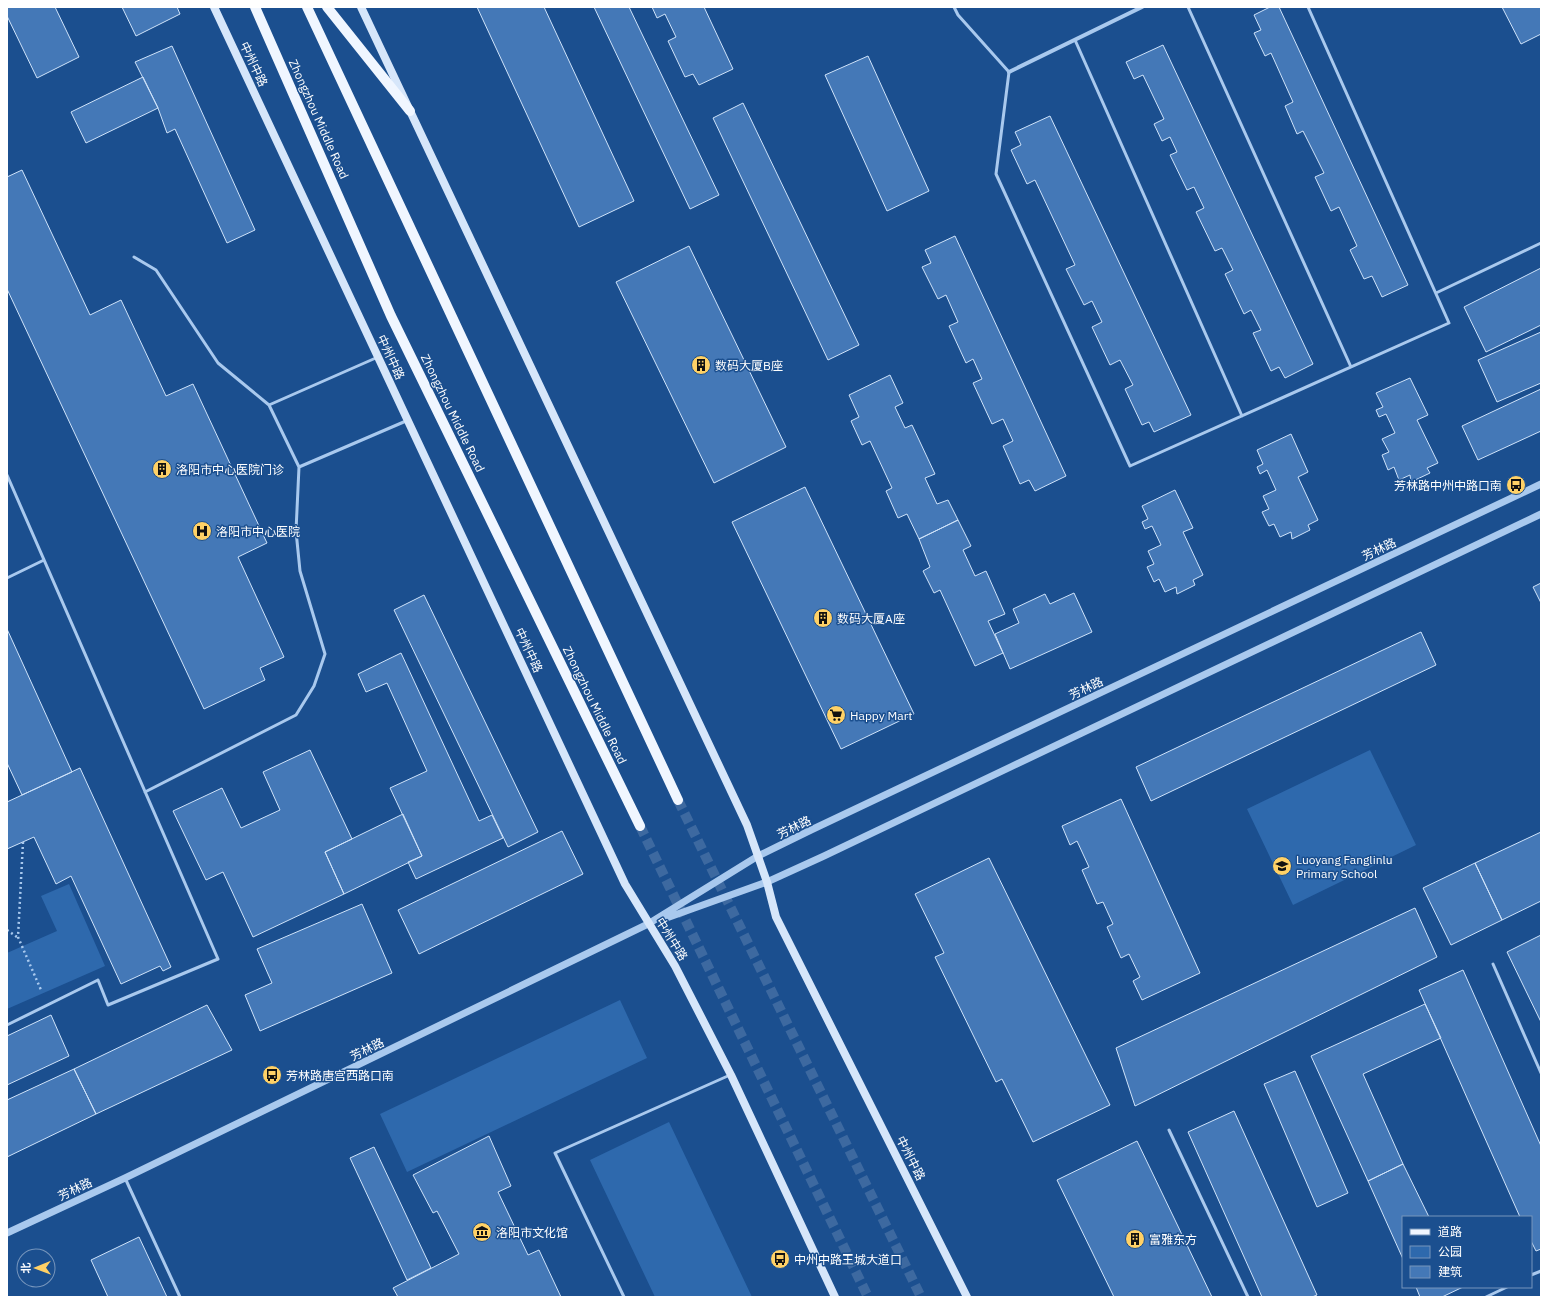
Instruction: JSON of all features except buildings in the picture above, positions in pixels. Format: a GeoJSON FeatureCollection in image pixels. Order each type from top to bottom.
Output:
{"type":"FeatureCollection","features":[{"type":"Feature","properties":{"kind":"main road","name":"中州中路"},"geometry":{"type":"LineString","coordinates":[[214,7],[625,884],[675,966],[731,1075],[835,1297]]}},
{"type":"Feature","properties":{"kind":"main road","name":"Zhongzhou Middle Road"},"geometry":{"type":"LineString","coordinates":[[255,7],[391,316],[640,826]]}},
{"type":"Feature","properties":{"kind":"main road"},"geometry":{"type":"LineString","coordinates":[[307,7],[678,800]]}},
{"type":"Feature","properties":{"kind":"main road"},"geometry":{"type":"LineString","coordinates":[[327,7],[410,111]]}},
{"type":"Feature","properties":{"kind":"main road","name":"中州中路"},"geometry":{"type":"LineString","coordinates":[[361,7],[746,825],[767,882],[776,917],[967,1297]]}},
{"type":"Feature","properties":{"kind":"street"},"geometry":{"type":"LineString","coordinates":[[1009,72],[1142,7]]}},
{"type":"Feature","properties":{"kind":"street","name":"芳林路"},"geometry":{"type":"LineString","coordinates":[[7,1233],[124,1178],[648,924],[758,856],[1541,484]]}},
{"type":"Feature","properties":{"kind":"street","name":"芳林路"},"geometry":{"type":"LineString","coordinates":[[648,924],[767,882],[1541,514]]}},
{"type":"Feature","properties":{"kind":"lane"},"geometry":{"type":"LineString","coordinates":[[954,7],[958,15],[1009,72],[996,174],[1130,466],[1449,323],[1308,7]]}},
{"type":"Feature","properties":{"kind":"lane"},"geometry":{"type":"LineString","coordinates":[[1188,7],[1351,367]]}},
{"type":"Feature","properties":{"kind":"lane"},"geometry":{"type":"LineString","coordinates":[[1075,40],[1242,416]]}},
{"type":"Feature","properties":{"kind":"lane"},"geometry":{"type":"LineString","coordinates":[[1436,294],[1541,243]]}},
{"type":"Feature","properties":{"kind":"lane"},"geometry":{"type":"LineString","coordinates":[[134,257],[156,270],[218,363],[269,405],[299,467],[296,531],[300,571],[325,654],[314,686],[296,716],[145,792]]}},
{"type":"Feature","properties":{"kind":"lane"},"geometry":{"type":"LineString","coordinates":[[269,405],[378,356]]}},
{"type":"Feature","properties":{"kind":"lane"},"geometry":{"type":"LineString","coordinates":[[299,467],[408,421]]}},
{"type":"Feature","properties":{"kind":"lane"},"geometry":{"type":"LineString","coordinates":[[7,475],[218,959],[108,1005],[98,980],[7,1025]]}},
{"type":"Feature","properties":{"kind":"lane"},"geometry":{"type":"LineString","coordinates":[[7,578],[44,560]]}},
{"type":"Feature","properties":{"kind":"lane"},"geometry":{"type":"LineString","coordinates":[[1493,964],[1541,1073]]}},
{"type":"Feature","properties":{"kind":"lane"},"geometry":{"type":"LineString","coordinates":[[624,1297],[555,1153],[731,1075]]}},
{"type":"Feature","properties":{"kind":"lane"},"geometry":{"type":"LineString","coordinates":[[1169,1130],[1248,1297]]}},
{"type":"Feature","properties":{"kind":"lane"},"geometry":{"type":"LineString","coordinates":[[124,1178],[180,1297]]}},
{"type":"Feature","properties":{"kind":"lane"},"geometry":{"type":"LineString","coordinates":[[1532,1276],[1541,1271]]}},
{"type":"Feature","properties":{"kind":"lane"},"geometry":{"type":"LineString","coordinates":[[1486,1297],[1505,1288]]}},
{"type":"Feature","properties":{"kind":"path"},"geometry":{"type":"LineString","coordinates":[[23,842],[18,937],[48,1005]]}},
{"type":"Feature","properties":{"kind":"path"},"geometry":{"type":"LineString","coordinates":[[7,930],[18,937]]}},
{"type":"Feature","properties":{"kind":"green space"},"geometry":{"type":"Polygon","coordinates":[[[1370,750],[1416,845],[1293,905],[1247,809],[1370,750]]]}},
{"type":"Feature","properties":{"kind":"green space"},"geometry":{"type":"Polygon","coordinates":[[[69,884],[105,966],[7,1009],[7,953],[57,931],[41,896],[69,884]]]}},
{"type":"Feature","properties":{"kind":"green space"},"geometry":{"type":"Polygon","coordinates":[[[620,1000],[647,1058],[407,1172],[380,1114],[620,1000]]]}},
{"type":"Feature","properties":{"kind":"green space"},"geometry":{"type":"Polygon","coordinates":[[[669,1122],[752,1297],[655,1297],[590,1160],[669,1122]]]}},
{"type":"Feature","properties":{"kind":"tunnel"},"geometry":{"type":"LineString","coordinates":[[678,800],[921,1297]]}},
{"type":"Feature","properties":{"kind":"tunnel"},"geometry":{"type":"LineString","coordinates":[[640,826],[868,1297]]}},
{"type":"Feature","properties":{"kind":"place","name":"数码大厦B座"},"geometry":{"type":"Point","coordinates":[701,365]}},
{"type":"Feature","properties":{"kind":"place","name":"洛阳市中心医院门诊"},"geometry":{"type":"Point","coordinates":[162,469]}},
{"type":"Feature","properties":{"kind":"place","name":"芳林路中州中路口南"},"geometry":{"type":"Point","coordinates":[1516,485]}},
{"type":"Feature","properties":{"kind":"place","name":"洛阳市中心医院"},"geometry":{"type":"Point","coordinates":[202,531]}},
{"type":"Feature","properties":{"kind":"place","name":"数码大厦A座"},"geometry":{"type":"Point","coordinates":[823,618]}},
{"type":"Feature","properties":{"kind":"place","name":"Happy Mart"},"geometry":{"type":"Point","coordinates":[836,715]}},
{"type":"Feature","properties":{"kind":"place","name":"Luoyang Fanglinlu Primary School"},"geometry":{"type":"Point","coordinates":[1282,866]}},
{"type":"Feature","properties":{"kind":"place","name":"芳林路唐宫西路口南"},"geometry":{"type":"Point","coordinates":[272,1075]}},
{"type":"Feature","properties":{"kind":"place","name":"洛阳市文化馆"},"geometry":{"type":"Point","coordinates":[482,1232]}},
{"type":"Feature","properties":{"kind":"place","name":"富雅东方"},"geometry":{"type":"Point","coordinates":[1135,1239]}},
{"type":"Feature","properties":{"kind":"place","name":"中州中路王城大道口"},"geometry":{"type":"Point","coordinates":[780,1259]}}]}
